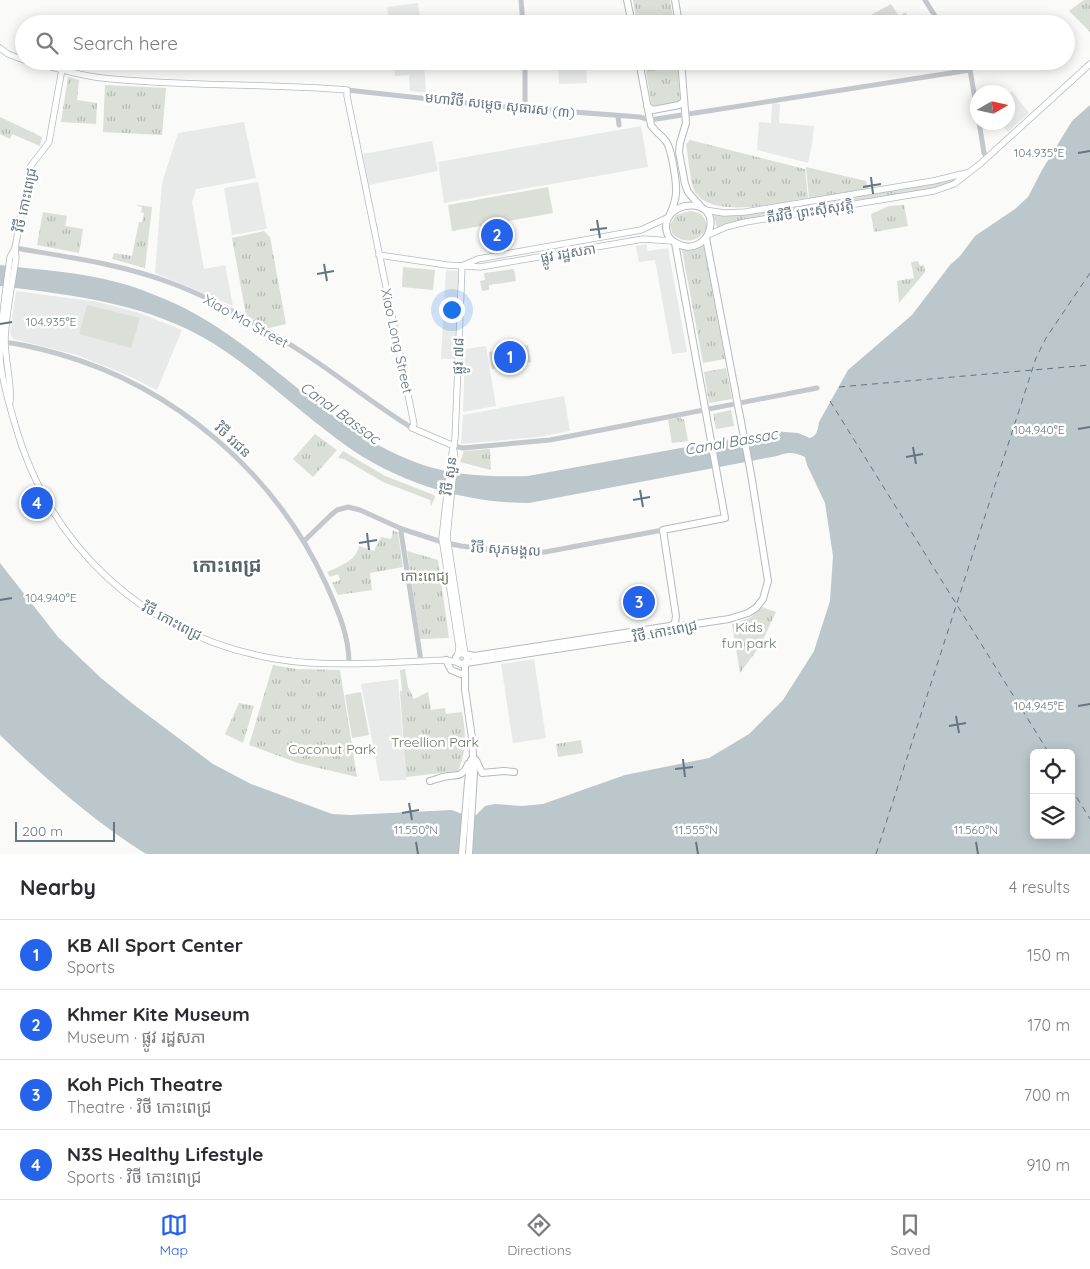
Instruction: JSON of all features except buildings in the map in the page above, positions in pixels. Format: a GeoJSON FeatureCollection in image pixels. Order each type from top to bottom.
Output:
{"type":"FeatureCollection","features":[{"type":"Feature","properties":{"kind":"main road"},"geometry":{"type":"LineString","coordinates":[[627,0],[630,15]]}},
{"type":"Feature","properties":{"kind":"main road"},"geometry":{"type":"LineString","coordinates":[[675,0],[678,15]]}},
{"type":"Feature","properties":{"kind":"main road"},"geometry":{"type":"LineString","coordinates":[[0,48],[15,57]]}},
{"type":"Feature","properties":{"kind":"main road","name":"តីរវិថី ព្រះស៊ីសុវត្តិ"},"geometry":{"type":"LineString","coordinates":[[707,237],[734,224],[942,190],[987,158],[1090,64]]}},
{"type":"Feature","properties":{"kind":"main road","name":"វិថី កោះពេជ្រ"},"geometry":{"type":"LineString","coordinates":[[62,70],[49,142],[30,167],[13,258],[3,342],[5,396],[26,459],[37,485],[67,533],[88,558],[127,594],[167,621],[228,647],[277,659],[317,663],[462,659],[674,631],[682,626],[736,618],[752,611],[759,605],[766,593],[768,576],[707,237]]}},
{"type":"Feature","properties":{"kind":"main road","name":"មហាវិថី សម្តេច សុធារស (៣)"},"geometry":{"type":"LineString","coordinates":[[66,70],[102,78],[347,90]]}},
{"type":"Feature","properties":{"kind":"main road"},"geometry":{"type":"LineString","coordinates":[[641,70],[650,120],[654,130],[666,142],[670,153],[676,194],[666,230],[674,242],[706,410]]}},
{"type":"Feature","properties":{"kind":"main road"},"geometry":{"type":"LineString","coordinates":[[674,242],[684,245],[699,243],[707,237],[711,222],[703,209],[688,192],[685,184],[679,152],[680,143],[686,128],[682,70]]}},
{"type":"Feature","properties":{"kind":"main road","name":"Xiao Long Street"},"geometry":{"type":"LineString","coordinates":[[347,90],[414,424],[412,428]]}},
{"type":"Feature","properties":{"kind":"main road"},"geometry":{"type":"LineString","coordinates":[[647,106],[652,110],[679,105],[684,101]]}},
{"type":"Feature","properties":{"kind":"main road","name":"តីរវិថី ព្រះស៊ីសុវត្តិ"},"geometry":{"type":"LineString","coordinates":[[703,209],[734,213],[957,178]]}},
{"type":"Feature","properties":{"kind":"main road"},"geometry":{"type":"LineString","coordinates":[[812,201],[814,211]]}},
{"type":"Feature","properties":{"kind":"main road"},"geometry":{"type":"LineString","coordinates":[[669,215],[685,206],[703,209]]}},
{"type":"Feature","properties":{"kind":"main road","name":"ផ្លូវ រដ្ឋសភា"},"geometry":{"type":"LineString","coordinates":[[462,266],[478,259],[641,230],[669,215]]}},
{"type":"Feature","properties":{"kind":"main road","name":"ផ្លូវ រដ្ឋសភា"},"geometry":{"type":"LineString","coordinates":[[379,255],[480,268],[642,239],[674,242]]}},
{"type":"Feature","properties":{"kind":"main road","name":"ផ្លូវ ៧៨"},"geometry":{"type":"LineString","coordinates":[[454,446],[462,266]]}},
{"type":"Feature","properties":{"kind":"main road","name":"វិថី សុភមង្គល"},"geometry":{"type":"LineString","coordinates":[[663,530],[725,518],[706,410]]}},
{"type":"Feature","properties":{"kind":"main road","name":"Xiao Ma Street"},"geometry":{"type":"LineString","coordinates":[[412,428],[454,446]]}},
{"type":"Feature","properties":{"kind":"main road","name":"វិថី សួន"},"geometry":{"type":"LineString","coordinates":[[454,446],[445,543],[473,751]]}},
{"type":"Feature","properties":{"kind":"main road","name":"វិថី កោះពេជ្រ"},"geometry":{"type":"LineString","coordinates":[[462,659],[670,626],[675,623],[676,616],[663,530]]}},
{"type":"Feature","properties":{"kind":"main road","name":"វិថី សួន"},"geometry":{"type":"LineString","coordinates":[[462,659],[461,674],[465,689]]}},
{"type":"Feature","properties":{"kind":"main road"},"geometry":{"type":"LineString","coordinates":[[446,660],[451,670],[461,674]]}},
{"type":"Feature","properties":{"kind":"main road"},"geometry":{"type":"LineString","coordinates":[[473,751],[479,770],[482,773],[514,772]]}},
{"type":"Feature","properties":{"kind":"main road"},"geometry":{"type":"LineString","coordinates":[[430,781],[462,774],[473,751]]}},
{"type":"Feature","properties":{"kind":"main road"},"geometry":{"type":"LineString","coordinates":[[468,854],[473,751]]}},
{"type":"Feature","properties":{"kind":"main road"},"geometry":{"type":"LineString","coordinates":[[462,854],[471,788]]}},
{"type":"Feature","properties":{"kind":"street"},"geometry":{"type":"LineString","coordinates":[[521,0],[522,15]]}},
{"type":"Feature","properties":{"kind":"street"},"geometry":{"type":"LineString","coordinates":[[925,0],[934,15]]}},
{"type":"Feature","properties":{"kind":"street"},"geometry":{"type":"LineString","coordinates":[[525,70],[525,108]]}},
{"type":"Feature","properties":{"kind":"street"},"geometry":{"type":"LineString","coordinates":[[970,70],[973,85]]}},
{"type":"Feature","properties":{"kind":"street","name":"មហាវិថី សម្តេច សុធារស (៣)"},"geometry":{"type":"LineString","coordinates":[[347,90],[525,108],[640,117],[650,120],[970,70]]}},
{"type":"Feature","properties":{"kind":"street"},"geometry":{"type":"LineString","coordinates":[[618,116],[618,125]]}},
{"type":"Feature","properties":{"kind":"street"},"geometry":{"type":"LineString","coordinates":[[980,130],[984,153],[987,158]]}},
{"type":"Feature","properties":{"kind":"street","name":"Xiao Ma Street"},"geometry":{"type":"LineString","coordinates":[[15,248],[125,268],[189,291],[240,315],[277,337],[412,428]]}},
{"type":"Feature","properties":{"kind":"street","name":"វិថី វរជន"},"geometry":{"type":"LineString","coordinates":[[3,342],[48,351],[91,364],[135,384],[170,404],[207,431],[249,471],[280,508],[304,542],[326,583],[342,624],[348,644],[349,663]]}},
{"type":"Feature","properties":{"kind":"street"},"geometry":{"type":"LineString","coordinates":[[454,446],[464,448],[550,440],[817,388]]}},
{"type":"Feature","properties":{"kind":"street","name":"វិថី សុភមង្គល"},"geometry":{"type":"LineString","coordinates":[[304,542],[331,515],[342,508],[348,507],[360,510],[402,529],[445,543],[502,551],[539,552],[663,530]]}},
{"type":"Feature","properties":{"kind":"street"},"geometry":{"type":"LineString","coordinates":[[402,529],[402,541],[420,661]]}},
{"type":"Feature","properties":{"kind":"shaded area"},"geometry":{"type":"Polygon","coordinates":[[[418,3],[420,15],[388,15],[387,7],[418,3]]]}},
{"type":"Feature","properties":{"kind":"shaded area"},"geometry":{"type":"Polygon","coordinates":[[[395,70],[425,70],[426,93],[410,91],[409,75],[395,76],[395,70]]]}},
{"type":"Feature","properties":{"kind":"shaded area"},"geometry":{"type":"Polygon","coordinates":[[[558,70],[586,70],[587,83],[559,84],[558,70]]]}},
{"type":"Feature","properties":{"kind":"shaded area"},"geometry":{"type":"Polygon","coordinates":[[[1015,95],[1029,113],[1015,126],[1015,95]]]}},
{"type":"Feature","properties":{"kind":"shaded area"},"geometry":{"type":"Polygon","coordinates":[[[772,103],[780,104],[779,123],[814,126],[808,163],[757,150],[759,122],[771,123],[772,103]]]}},
{"type":"Feature","properties":{"kind":"shaded area"},"geometry":{"type":"Polygon","coordinates":[[[244,122],[256,178],[196,189],[192,202],[204,269],[225,265],[233,306],[155,273],[162,183],[178,133],[244,122]]]}},
{"type":"Feature","properties":{"kind":"shaded area"},"geometry":{"type":"Polygon","coordinates":[[[641,126],[648,167],[444,203],[438,162],[641,126]]]}},
{"type":"Feature","properties":{"kind":"shaded area"},"geometry":{"type":"Polygon","coordinates":[[[432,141],[438,171],[369,185],[363,154],[432,141]]]}},
{"type":"Feature","properties":{"kind":"shaded area"},"geometry":{"type":"Polygon","coordinates":[[[258,182],[267,229],[232,235],[224,188],[258,182]]]}},
{"type":"Feature","properties":{"kind":"shaded area"},"geometry":{"type":"Polygon","coordinates":[[[646,244],[648,251],[668,248],[687,352],[672,354],[655,260],[639,262],[636,246],[646,244]]]}},
{"type":"Feature","properties":{"kind":"shaded area"},"geometry":{"type":"Polygon","coordinates":[[[446,270],[458,271],[455,359],[441,359],[446,270]]]}},
{"type":"Feature","properties":{"kind":"shaded area"},"geometry":{"type":"Polygon","coordinates":[[[16,291],[98,302],[140,313],[182,330],[157,390],[129,376],[77,355],[13,339],[10,333],[16,291]]]}},
{"type":"Feature","properties":{"kind":"shaded area"},"geometry":{"type":"Polygon","coordinates":[[[486,346],[496,406],[463,412],[465,349],[486,346]]]}},
{"type":"Feature","properties":{"kind":"shaded area"},"geometry":{"type":"Polygon","coordinates":[[[564,396],[570,431],[539,437],[461,444],[463,415],[564,396]]]}},
{"type":"Feature","properties":{"kind":"shaded area"},"geometry":{"type":"Polygon","coordinates":[[[534,659],[546,738],[513,743],[501,664],[534,659]]]}},
{"type":"Feature","properties":{"kind":"shaded area"},"geometry":{"type":"Polygon","coordinates":[[[398,679],[406,780],[380,781],[361,684],[398,679]]]}},
{"type":"Feature","properties":{"kind":"green space"},"geometry":{"type":"Polygon","coordinates":[[[633,0],[670,0],[672,15],[636,15],[633,0]]]}},
{"type":"Feature","properties":{"kind":"green space"},"geometry":{"type":"Polygon","coordinates":[[[1084,0],[1090,0],[1090,32],[1075,15],[1069,11],[1084,0]]]}},
{"type":"Feature","properties":{"kind":"green space"},"geometry":{"type":"Polygon","coordinates":[[[891,4],[898,15],[871,15],[891,4]]]}},
{"type":"Feature","properties":{"kind":"green space"},"geometry":{"type":"Polygon","coordinates":[[[646,70],[678,70],[680,101],[652,106],[646,70]]]}},
{"type":"Feature","properties":{"kind":"green space"},"geometry":{"type":"Polygon","coordinates":[[[68,77],[79,80],[77,100],[97,103],[96,124],[61,122],[68,77]]]}},
{"type":"Feature","properties":{"kind":"green space"},"geometry":{"type":"Polygon","coordinates":[[[105,85],[166,88],[162,135],[103,132],[105,85]]]}},
{"type":"Feature","properties":{"kind":"green space"},"geometry":{"type":"Polygon","coordinates":[[[0,117],[42,137],[40,146],[12,134],[10,139],[0,134],[0,117]]]}},
{"type":"Feature","properties":{"kind":"green space"},"geometry":{"type":"Polygon","coordinates":[[[690,140],[805,169],[808,198],[747,207],[715,205],[702,199],[694,190],[691,180],[686,144],[690,140]]]}},
{"type":"Feature","properties":{"kind":"green space"},"geometry":{"type":"Polygon","coordinates":[[[806,167],[866,181],[868,188],[866,190],[809,199],[806,167]]]}},
{"type":"Feature","properties":{"kind":"green space"},"geometry":{"type":"Polygon","coordinates":[[[958,178],[953,182],[935,188],[816,207],[816,203],[934,184],[958,178]]]}},
{"type":"Feature","properties":{"kind":"green space"},"geometry":{"type":"Polygon","coordinates":[[[548,187],[553,213],[452,231],[448,205],[548,187]]]}},
{"type":"Feature","properties":{"kind":"green space"},"geometry":{"type":"Polygon","coordinates":[[[810,204],[811,208],[745,219],[717,228],[714,215],[733,216],[810,204]]]}},
{"type":"Feature","properties":{"kind":"green space"},"geometry":{"type":"Polygon","coordinates":[[[138,205],[152,207],[145,268],[112,259],[114,253],[132,256],[139,222],[142,222],[144,213],[141,212],[142,207],[138,205]]]}},
{"type":"Feature","properties":{"kind":"green space"},"geometry":{"type":"Polygon","coordinates":[[[904,205],[908,226],[874,232],[871,214],[889,206],[904,205]]]}},
{"type":"Feature","properties":{"kind":"green space"},"geometry":{"type":"Polygon","coordinates":[[[690,211],[702,215],[707,227],[701,236],[696,239],[686,240],[676,237],[672,233],[670,225],[676,215],[690,211]]]}},
{"type":"Feature","properties":{"kind":"green space"},"geometry":{"type":"Polygon","coordinates":[[[43,212],[67,216],[65,226],[83,229],[79,253],[37,245],[43,212]]]}},
{"type":"Feature","properties":{"kind":"green space"},"geometry":{"type":"Polygon","coordinates":[[[264,231],[270,237],[286,324],[269,328],[246,315],[232,238],[264,231]]]}},
{"type":"Feature","properties":{"kind":"green space"},"geometry":{"type":"Polygon","coordinates":[[[704,246],[725,359],[703,363],[682,250],[690,251],[704,246]]]}},
{"type":"Feature","properties":{"kind":"green space"},"geometry":{"type":"Polygon","coordinates":[[[918,261],[920,266],[924,265],[925,272],[899,303],[897,281],[914,278],[911,262],[918,261]]]}},
{"type":"Feature","properties":{"kind":"green space"},"geometry":{"type":"Polygon","coordinates":[[[403,267],[435,270],[433,290],[402,287],[403,267]]]}},
{"type":"Feature","properties":{"kind":"green space"},"geometry":{"type":"Polygon","coordinates":[[[514,269],[516,281],[489,285],[489,290],[482,291],[480,281],[485,280],[484,273],[514,269]]]}},
{"type":"Feature","properties":{"kind":"green space"},"geometry":{"type":"Polygon","coordinates":[[[87,305],[140,318],[131,348],[79,334],[87,305]]]}},
{"type":"Feature","properties":{"kind":"green space"},"geometry":{"type":"Polygon","coordinates":[[[528,345],[531,362],[492,369],[489,352],[528,345]]]}},
{"type":"Feature","properties":{"kind":"green space"},"geometry":{"type":"Polygon","coordinates":[[[726,368],[732,399],[709,403],[704,372],[726,368]]]}},
{"type":"Feature","properties":{"kind":"green space"},"geometry":{"type":"Polygon","coordinates":[[[731,410],[734,426],[716,429],[713,414],[731,410]]]}},
{"type":"Feature","properties":{"kind":"green space"},"geometry":{"type":"Polygon","coordinates":[[[681,417],[681,419],[684,419],[688,441],[672,443],[668,420],[681,417]]]}},
{"type":"Feature","properties":{"kind":"green space"},"geometry":{"type":"Polygon","coordinates":[[[315,434],[337,450],[313,477],[293,459],[315,434]]]}},
{"type":"Feature","properties":{"kind":"green space"},"geometry":{"type":"Polygon","coordinates":[[[490,449],[491,470],[460,462],[464,451],[490,449]]]}},
{"type":"Feature","properties":{"kind":"green space"},"geometry":{"type":"Polygon","coordinates":[[[343,451],[385,476],[434,495],[431,506],[430,500],[383,482],[344,459],[338,458],[343,451]]]}},
{"type":"Feature","properties":{"kind":"green space"},"geometry":{"type":"Polygon","coordinates":[[[393,530],[398,533],[403,567],[370,573],[372,590],[338,595],[332,583],[340,580],[338,574],[330,577],[327,572],[355,556],[359,546],[374,551],[381,537],[391,539],[393,530]]]}},
{"type":"Feature","properties":{"kind":"green space","name":"កោះពេជ្យ"},"geometry":{"type":"Polygon","coordinates":[[[407,551],[438,560],[449,638],[420,639],[407,551]]]}},
{"type":"Feature","properties":{"kind":"green space","name":"Kids fun park"},"geometry":{"type":"Polygon","coordinates":[[[762,607],[776,612],[760,646],[740,673],[732,624],[750,618],[762,607]]]}},
{"type":"Feature","properties":{"kind":"green space","name":"Coconut Park"},"geometry":{"type":"Polygon","coordinates":[[[273,665],[296,669],[340,670],[357,777],[298,763],[249,745],[273,665]]]}},
{"type":"Feature","properties":{"kind":"green space","name":"Treellion Park"},"geometry":{"type":"Polygon","coordinates":[[[405,669],[408,687],[414,699],[428,692],[431,710],[445,708],[446,714],[462,712],[465,742],[458,771],[406,777],[400,691],[402,691],[400,670],[405,669]]]}},
{"type":"Feature","properties":{"kind":"green space"},"geometry":{"type":"Polygon","coordinates":[[[361,692],[369,735],[352,738],[345,695],[361,692]]]}},
{"type":"Feature","properties":{"kind":"green space"},"geometry":{"type":"Polygon","coordinates":[[[239,703],[254,706],[243,743],[225,734],[239,703]]]}},
{"type":"Feature","properties":{"kind":"green space"},"geometry":{"type":"Polygon","coordinates":[[[581,740],[583,753],[558,757],[556,744],[581,740]]]}},
{"type":"Feature","properties":{"kind":"water","name":"Canal Bassac"},"geometry":{"type":"Polygon","coordinates":[[[1090,105],[1090,854],[146,854],[70,798],[0,735],[0,563],[58,637],[101,678],[213,764],[251,784],[332,814],[350,815],[452,810],[462,814],[476,815],[485,806],[495,804],[522,806],[543,804],[625,775],[709,758],[749,734],[783,700],[814,651],[830,601],[833,556],[825,503],[805,457],[801,455],[794,453],[784,454],[529,503],[477,499],[451,493],[401,477],[355,452],[244,365],[187,329],[165,319],[119,305],[0,286],[0,265],[90,276],[127,285],[155,295],[209,322],[239,342],[327,411],[389,451],[423,465],[448,472],[488,476],[528,476],[773,431],[798,433],[810,438],[814,436],[819,422],[848,370],[912,315],[975,236],[1015,209],[1028,197],[1072,121],[1090,105]]]}},
{"type":"Feature","properties":{"kind":"ferry route"},"geometry":{"type":"LineString","coordinates":[[876,854],[1036,358],[1046,338],[1090,273]]}},
{"type":"Feature","properties":{"kind":"ferry route"},"geometry":{"type":"LineString","coordinates":[[839,387],[1090,365]]}},
{"type":"Feature","properties":{"kind":"ferry route"},"geometry":{"type":"LineString","coordinates":[[830,401],[1047,749]]}},
{"type":"Feature","properties":{"kind":"ferry route"},"geometry":{"type":"LineString","coordinates":[[1075,794],[1090,819]]}},
{"type":"Feature","properties":{"kind":"place","name":"Khmer Kite Museum"},"geometry":{"type":"Point","coordinates":[497,235]}},
{"type":"Feature","properties":{"kind":"place","name":"KB All Sport Center"},"geometry":{"type":"Point","coordinates":[510,357]}},
{"type":"Feature","properties":{"kind":"place","name":"N3S Healthy Lifestyle"},"geometry":{"type":"Point","coordinates":[37,503]}},
{"type":"Feature","properties":{"kind":"place","name":"Koh Pich Theatre"},"geometry":{"type":"Point","coordinates":[639,602]}},
{"type":"Feature","properties":{"kind":"district","name":"កោះពេជ្រ"},"geometry":{"type":"Point","coordinates":[227,565]}}]}
